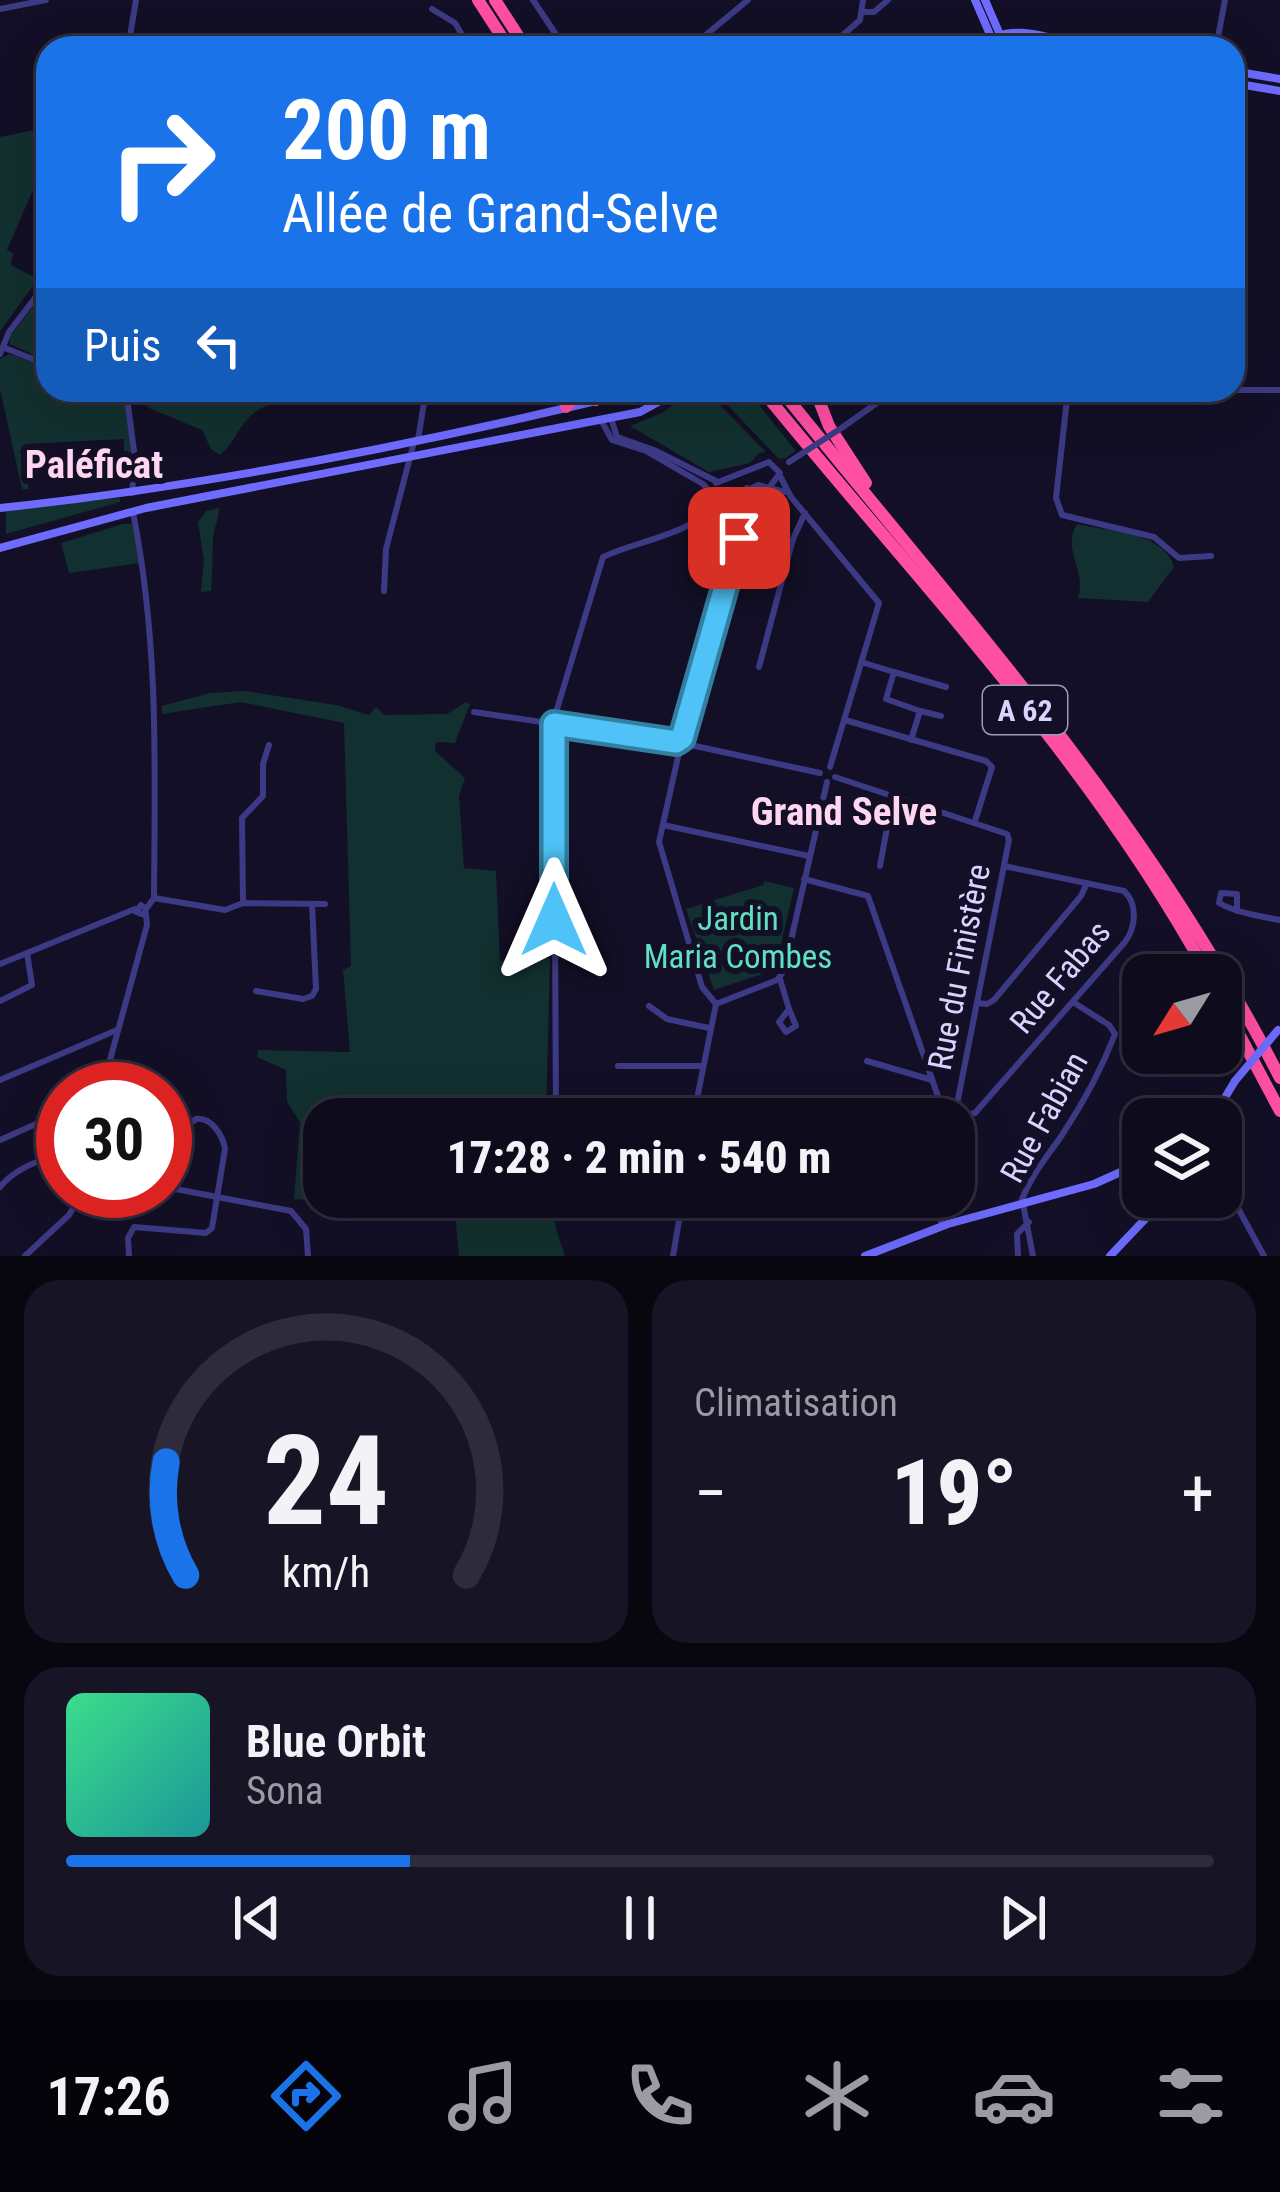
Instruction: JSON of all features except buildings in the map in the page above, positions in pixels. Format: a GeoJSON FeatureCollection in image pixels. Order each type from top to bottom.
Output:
{"type":"FeatureCollection","features":[{"type":"Feature","properties":{"kind":"highway"},"geometry":{"type":"LineString","coordinates":[[478,0],[501,36]]}},
{"type":"Feature","properties":{"kind":"highway"},"geometry":{"type":"LineString","coordinates":[[495,0],[518,36]]}},
{"type":"Feature","properties":{"kind":"highway"},"geometry":{"type":"LineString","coordinates":[[566,407],[571,402]]}},
{"type":"Feature","properties":{"kind":"highway","name":"A 62"},"geometry":{"type":"LineString","coordinates":[[768,402],[1036,723],[1100,808],[1194,954]]}},
{"type":"Feature","properties":{"kind":"highway","name":"A 62"},"geometry":{"type":"LineString","coordinates":[[792,402],[1114,802],[1180,901],[1268,1055],[1276,1079]]}},
{"type":"Feature","properties":{"kind":"highway"},"geometry":{"type":"LineString","coordinates":[[820,402],[829,426],[901,536]]}},
{"type":"Feature","properties":{"kind":"highway"},"geometry":{"type":"LineString","coordinates":[[1242,1030],[1276,1079],[1280,1115]]}},
{"type":"Feature","properties":{"kind":"street"},"geometry":{"type":"LineString","coordinates":[[0,9],[46,0]]}},
{"type":"Feature","properties":{"kind":"street"},"geometry":{"type":"LineString","coordinates":[[130,36],[136,0]]}},
{"type":"Feature","properties":{"kind":"street"},"geometry":{"type":"LineString","coordinates":[[532,0],[557,36]]}},
{"type":"Feature","properties":{"kind":"street"},"geometry":{"type":"LineString","coordinates":[[704,36],[748,0]]}},
{"type":"Feature","properties":{"kind":"street"},"geometry":{"type":"LineString","coordinates":[[863,0],[865,12]]}},
{"type":"Feature","properties":{"kind":"street"},"geometry":{"type":"LineString","coordinates":[[840,36],[865,12],[874,12],[889,0]]}},
{"type":"Feature","properties":{"kind":"street"},"geometry":{"type":"LineString","coordinates":[[975,0],[995,35]]}},
{"type":"Feature","properties":{"kind":"street"},"geometry":{"type":"LineString","coordinates":[[985,0],[995,35]]}},
{"type":"Feature","properties":{"kind":"street"},"geometry":{"type":"LineString","coordinates":[[1218,36],[1225,0]]}},
{"type":"Feature","properties":{"kind":"street"},"geometry":{"type":"LineString","coordinates":[[432,9],[455,22],[463,36]]}},
{"type":"Feature","properties":{"kind":"street"},"geometry":{"type":"LineString","coordinates":[[995,35],[1034,36]]}},
{"type":"Feature","properties":{"kind":"street"},"geometry":{"type":"LineString","coordinates":[[1245,73],[1280,80]]}},
{"type":"Feature","properties":{"kind":"street"},"geometry":{"type":"LineString","coordinates":[[1245,85],[1280,91]]}},
{"type":"Feature","properties":{"kind":"street"},"geometry":{"type":"LineString","coordinates":[[36,297],[9,332],[2,351],[36,361]]}},
{"type":"Feature","properties":{"kind":"street"},"geometry":{"type":"LineString","coordinates":[[1245,390],[1280,390]]}},
{"type":"Feature","properties":{"kind":"street"},"geometry":{"type":"LineString","coordinates":[[0,964],[125,913],[141,911],[154,898],[157,709],[142,543],[132,494],[135,459],[128,402]]}},
{"type":"Feature","properties":{"kind":"street"},"geometry":{"type":"LineString","coordinates":[[384,590],[386,549],[414,458],[425,402]]}},
{"type":"Feature","properties":{"kind":"street"},"geometry":{"type":"LineString","coordinates":[[0,508],[132,494],[285,461],[418,440],[580,402]]}},
{"type":"Feature","properties":{"kind":"street"},"geometry":{"type":"LineString","coordinates":[[601,402],[612,440],[646,451],[703,484],[715,497]]}},
{"type":"Feature","properties":{"kind":"street"},"geometry":{"type":"LineString","coordinates":[[0,548],[134,511],[606,419],[661,402]]}},
{"type":"Feature","properties":{"kind":"street"},"geometry":{"type":"LineString","coordinates":[[715,497],[767,485],[789,462],[878,402]]}},
{"type":"Feature","properties":{"kind":"street"},"geometry":{"type":"LineString","coordinates":[[1067,402],[1056,498],[1062,514],[1154,537],[1179,558],[1211,556]]}},
{"type":"Feature","properties":{"kind":"street"},"geometry":{"type":"LineString","coordinates":[[606,419],[617,437],[722,482],[732,488],[731,496]]}},
{"type":"Feature","properties":{"kind":"street"},"geometry":{"type":"LineString","coordinates":[[556,1098],[554,724],[603,557],[696,520],[722,482],[766,463],[778,471],[791,497],[879,603],[830,767],[831,779],[780,979],[789,1009]]}},
{"type":"Feature","properties":{"kind":"street"},"geometry":{"type":"LineString","coordinates":[[758,468],[758,478],[791,497]]}},
{"type":"Feature","properties":{"kind":"street"},"geometry":{"type":"LineString","coordinates":[[716,1004],[702,987],[660,849],[681,743],[748,508],[746,488]]}},
{"type":"Feature","properties":{"kind":"street"},"geometry":{"type":"LineString","coordinates":[[759,668],[793,539],[805,513]]}},
{"type":"Feature","properties":{"kind":"street"},"geometry":{"type":"LineString","coordinates":[[861,662],[946,687]]}},
{"type":"Feature","properties":{"kind":"street"},"geometry":{"type":"LineString","coordinates":[[894,672],[886,699],[941,716]]}},
{"type":"Feature","properties":{"kind":"street"},"geometry":{"type":"LineString","coordinates":[[911,740],[920,711]]}},
{"type":"Feature","properties":{"kind":"street"},"geometry":{"type":"LineString","coordinates":[[474,712],[681,743],[820,773],[975,821],[992,767],[986,761],[845,720]]}},
{"type":"Feature","properties":{"kind":"street"},"geometry":{"type":"LineString","coordinates":[[243,903],[242,818],[263,796],[263,764],[269,745]]}},
{"type":"Feature","properties":{"kind":"street"},"geometry":{"type":"LineString","coordinates":[[820,773],[830,767]]}},
{"type":"Feature","properties":{"kind":"street"},"geometry":{"type":"LineString","coordinates":[[880,866],[893,795]]}},
{"type":"Feature","properties":{"kind":"street","name":"Rue du Finistère"},"geometry":{"type":"LineString","coordinates":[[959,1098],[1007,833],[975,821]]}},
{"type":"Feature","properties":{"kind":"street"},"geometry":{"type":"LineString","coordinates":[[663,824],[809,856]]}},
{"type":"Feature","properties":{"kind":"street","name":"Rue Fabas"},"geometry":{"type":"LineString","coordinates":[[975,1112],[1125,942],[1133,923],[1128,894],[1004,866]]}},
{"type":"Feature","properties":{"kind":"street"},"geometry":{"type":"LineString","coordinates":[[805,879],[868,896],[939,1098]]}},
{"type":"Feature","properties":{"kind":"street"},"geometry":{"type":"LineString","coordinates":[[977,1003],[994,1000],[1087,883]]}},
{"type":"Feature","properties":{"kind":"street"},"geometry":{"type":"LineString","coordinates":[[154,898],[225,910],[243,903],[325,904]]}},
{"type":"Feature","properties":{"kind":"street"},"geometry":{"type":"LineString","coordinates":[[256,991],[269,996],[312,996],[316,988],[312,904]]}},
{"type":"Feature","properties":{"kind":"street"},"geometry":{"type":"LineString","coordinates":[[109,1062],[142,933],[141,911]]}},
{"type":"Feature","properties":{"kind":"street"},"geometry":{"type":"LineString","coordinates":[[1237,911],[1280,920]]}},
{"type":"Feature","properties":{"kind":"street"},"geometry":{"type":"LineString","coordinates":[[0,1001],[32,985],[27,952]]}},
{"type":"Feature","properties":{"kind":"street"},"geometry":{"type":"LineString","coordinates":[[716,1004],[780,979]]}},
{"type":"Feature","properties":{"kind":"street","name":"Rue Fabian"},"geometry":{"type":"LineString","coordinates":[[1024,1206],[1022,1199],[1035,1170],[1064,1132],[1115,1034],[1073,1002]]}},
{"type":"Feature","properties":{"kind":"street"},"geometry":{"type":"LineString","coordinates":[[697,1098],[716,1004]]}},
{"type":"Feature","properties":{"kind":"street"},"geometry":{"type":"LineString","coordinates":[[649,1006],[667,1018],[710,1028]]}},
{"type":"Feature","properties":{"kind":"street"},"geometry":{"type":"LineString","coordinates":[[1225,1098],[1279,1029]]}},
{"type":"Feature","properties":{"kind":"street"},"geometry":{"type":"LineString","coordinates":[[0,1081],[117,1030]]}},
{"type":"Feature","properties":{"kind":"street"},"geometry":{"type":"LineString","coordinates":[[867,1061],[932,1079]]}},
{"type":"Feature","properties":{"kind":"street"},"geometry":{"type":"LineString","coordinates":[[618,1066],[702,1066]]}},
{"type":"Feature","properties":{"kind":"street"},"geometry":{"type":"LineString","coordinates":[[129,1256],[128,1238],[134,1227],[206,1233],[212,1228],[224,1143],[204,1118],[192,1121]]}},
{"type":"Feature","properties":{"kind":"street"},"geometry":{"type":"LineString","coordinates":[[0,1140],[36,1124]]}},
{"type":"Feature","properties":{"kind":"street"},"geometry":{"type":"LineString","coordinates":[[0,1187],[8,1177],[36,1162]]}},
{"type":"Feature","properties":{"kind":"street"},"geometry":{"type":"LineString","coordinates":[[865,1256],[940,1227],[1024,1206],[1122,1171]]}},
{"type":"Feature","properties":{"kind":"street"},"geometry":{"type":"LineString","coordinates":[[192,1192],[291,1210],[306,1229],[308,1256]]}},
{"type":"Feature","properties":{"kind":"street"},"geometry":{"type":"LineString","coordinates":[[1024,1206],[1033,1256]]}},
{"type":"Feature","properties":{"kind":"street"},"geometry":{"type":"LineString","coordinates":[[1242,1216],[1264,1256]]}},
{"type":"Feature","properties":{"kind":"street"},"geometry":{"type":"LineString","coordinates":[[25,1256],[66,1218]]}},
{"type":"Feature","properties":{"kind":"street"},"geometry":{"type":"LineString","coordinates":[[673,1256],[679,1218]]}},
{"type":"Feature","properties":{"kind":"street"},"geometry":{"type":"LineString","coordinates":[[940,1227],[941,1218]]}},
{"type":"Feature","properties":{"kind":"street"},"geometry":{"type":"LineString","coordinates":[[1110,1256],[1146,1218]]}},
{"type":"Feature","properties":{"kind":"street"},"geometry":{"type":"LineString","coordinates":[[1018,1256],[1017,1234],[1028,1222]]}},
{"type":"Feature","properties":{"kind":"green space"},"geometry":{"type":"Polygon","coordinates":[[[36,130],[36,183],[7,250],[13,253],[11,265],[36,282],[0,331],[0,137],[36,130]]]}},
{"type":"Feature","properties":{"kind":"green space"},"geometry":{"type":"Polygon","coordinates":[[[36,302],[36,356],[10,344],[10,337],[36,302]]]}},
{"type":"Feature","properties":{"kind":"green space"},"geometry":{"type":"Polygon","coordinates":[[[9,354],[36,363],[36,402],[127,402],[132,465],[127,480],[120,482],[124,478],[124,439],[26,444],[20,451],[29,489],[22,489],[0,389],[0,359],[9,354]]]}},
{"type":"Feature","properties":{"kind":"green space"},"geometry":{"type":"Polygon","coordinates":[[[143,402],[281,402],[257,411],[220,455],[211,449],[202,430],[143,402]]]}},
{"type":"Feature","properties":{"kind":"green space"},"geometry":{"type":"Polygon","coordinates":[[[677,402],[717,402],[766,452],[750,463],[709,472],[630,426],[677,402]]]}},
{"type":"Feature","properties":{"kind":"green space"},"geometry":{"type":"Polygon","coordinates":[[[725,402],[757,402],[796,451],[778,458],[725,402]]]}},
{"type":"Feature","properties":{"kind":"green space"},"geometry":{"type":"Polygon","coordinates":[[[120,498],[120,502],[6,534],[6,509],[120,498]]]}},
{"type":"Feature","properties":{"kind":"green space"},"geometry":{"type":"Polygon","coordinates":[[[219,508],[211,591],[201,592],[204,560],[198,522],[206,511],[219,508]]]}},
{"type":"Feature","properties":{"kind":"green space"},"geometry":{"type":"Polygon","coordinates":[[[131,524],[140,542],[141,563],[69,573],[61,543],[131,524]]]}},
{"type":"Feature","properties":{"kind":"green space"},"geometry":{"type":"Polygon","coordinates":[[[1077,524],[1147,540],[1168,555],[1174,567],[1148,602],[1078,598],[1072,542],[1077,524]]]}},
{"type":"Feature","properties":{"kind":"green space"},"geometry":{"type":"Polygon","coordinates":[[[245,691],[369,715],[376,707],[384,715],[447,714],[470,704],[455,743],[436,742],[435,751],[465,778],[459,796],[464,868],[496,871],[500,961],[550,958],[547,1098],[303,1098],[303,1200],[294,1199],[300,1122],[287,1102],[286,1070],[257,1057],[258,1050],[350,1052],[343,970],[351,966],[344,723],[241,702],[162,714],[162,706],[210,693],[245,691]]]}},
{"type":"Feature","properties":{"kind":"green space","name":"Jardin Maria Combes"},"geometry":{"type":"Polygon","coordinates":[[[764,881],[794,888],[775,970],[714,990],[686,909],[764,881]]]}},
{"type":"Feature","properties":{"kind":"green space"},"geometry":{"type":"Polygon","coordinates":[[[456,1218],[555,1218],[565,1256],[459,1256],[456,1218]]]}},
{"type":"Feature","properties":{"kind":"district","name":"Paléficat"},"geometry":{"type":"Point","coordinates":[94,465]}},
{"type":"Feature","properties":{"kind":"district","name":"Grand Selve"},"geometry":{"type":"Point","coordinates":[844,812]}},
{"type":"Feature","properties":{"kind":"route"},"geometry":{"type":"LineString","coordinates":[[554,920],[554,724],[676,742],[682,738],[739,538]]}}]}
